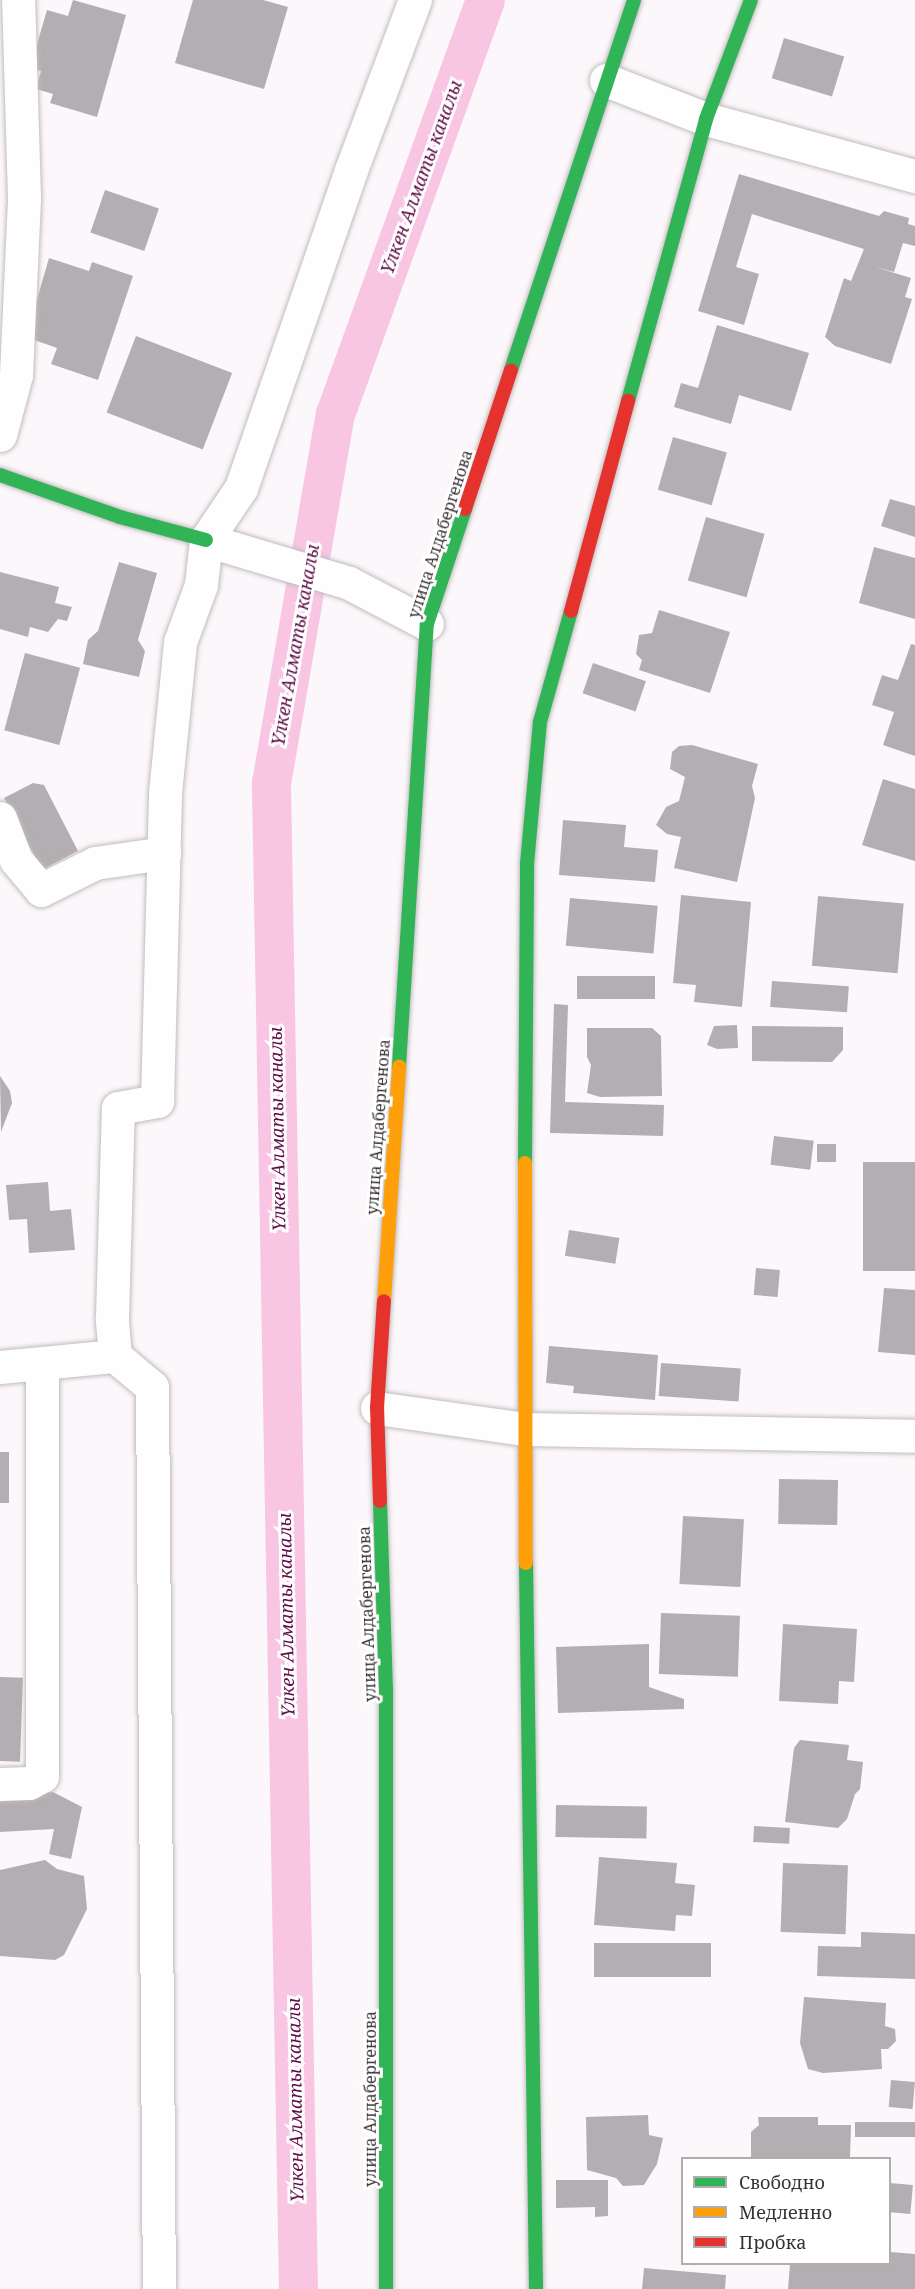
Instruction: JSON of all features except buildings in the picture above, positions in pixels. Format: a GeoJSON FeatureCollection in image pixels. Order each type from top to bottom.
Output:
{"type":"FeatureCollection","features":[{"type":"Feature","properties":{"kind":"street"},"geometry":{"type":"LineString","coordinates":[[0,435],[16,375],[23,222],[18,0]]}},
{"type":"Feature","properties":{"kind":"street"},"geometry":{"type":"LineString","coordinates":[[159,2289],[152,1387],[115,1356],[112,1318],[118,1108],[157,1101],[165,793],[180,642],[201,585],[206,540],[241,488],[351,171],[415,0]]}},
{"type":"Feature","properties":{"kind":"street","name":"улица Алдабергенова"},"geometry":{"type":"LineString","coordinates":[[386,2289],[386,1688],[377,1408],[427,624],[634,0]]}},
{"type":"Feature","properties":{"kind":"street"},"geometry":{"type":"LineString","coordinates":[[536,2289],[524,1429],[527,864],[540,722],[706,119],[752,0]]}},
{"type":"Feature","properties":{"kind":"street"},"geometry":{"type":"LineString","coordinates":[[606,80],[706,119],[915,176]]}},
{"type":"Feature","properties":{"kind":"street"},"geometry":{"type":"LineString","coordinates":[[0,475],[120,517],[349,583],[427,624]]}},
{"type":"Feature","properties":{"kind":"street"},"geometry":{"type":"LineString","coordinates":[[0,818],[15,860],[41,890],[95,863],[164,853]]}},
{"type":"Feature","properties":{"kind":"street"},"geometry":{"type":"LineString","coordinates":[[0,1367],[115,1356]]}},
{"type":"Feature","properties":{"kind":"street"},"geometry":{"type":"LineString","coordinates":[[0,1785],[30,1783],[42,1776],[42,1364]]}},
{"type":"Feature","properties":{"kind":"street"},"geometry":{"type":"LineString","coordinates":[[377,1408],[524,1429],[915,1436]]}},
{"type":"Feature","properties":{"kind":"waterway","name":"Үлкен Алматы каналы"},"geometry":{"type":"LineString","coordinates":[[298,2289],[271,783],[335,414],[485,0]]}},
{"type":"Feature","properties":{"kind":"traffic: fast"},"geometry":{"type":"LineString","coordinates":[[511,370],[634,0]]}},
{"type":"Feature","properties":{"kind":"traffic: fast"},"geometry":{"type":"LineString","coordinates":[[628,401],[706,119],[751,0]]}},
{"type":"Feature","properties":{"kind":"traffic: fast"},"geometry":{"type":"LineString","coordinates":[[0,475],[120,517],[206,540]]}},
{"type":"Feature","properties":{"kind":"traffic: fast"},"geometry":{"type":"LineString","coordinates":[[399,1066],[427,624],[465,509]]}},
{"type":"Feature","properties":{"kind":"traffic: fast"},"geometry":{"type":"LineString","coordinates":[[525,1163],[527,864],[540,722],[571,611]]}},
{"type":"Feature","properties":{"kind":"traffic: fast"},"geometry":{"type":"LineString","coordinates":[[380,1501],[386,1688],[386,2289]]}},
{"type":"Feature","properties":{"kind":"traffic: fast"},"geometry":{"type":"LineString","coordinates":[[526,1563],[536,2289]]}},
{"type":"Feature","properties":{"kind":"traffic: slow"},"geometry":{"type":"LineString","coordinates":[[384,1301],[399,1066]]}},
{"type":"Feature","properties":{"kind":"traffic: slow"},"geometry":{"type":"LineString","coordinates":[[525,1163],[526,1563]]}},
{"type":"Feature","properties":{"kind":"traffic: jam"},"geometry":{"type":"LineString","coordinates":[[465,509],[511,370]]}},
{"type":"Feature","properties":{"kind":"traffic: jam"},"geometry":{"type":"LineString","coordinates":[[571,611],[628,401]]}},
{"type":"Feature","properties":{"kind":"traffic: jam"},"geometry":{"type":"LineString","coordinates":[[380,1501],[377,1408],[384,1301]]}}]}
